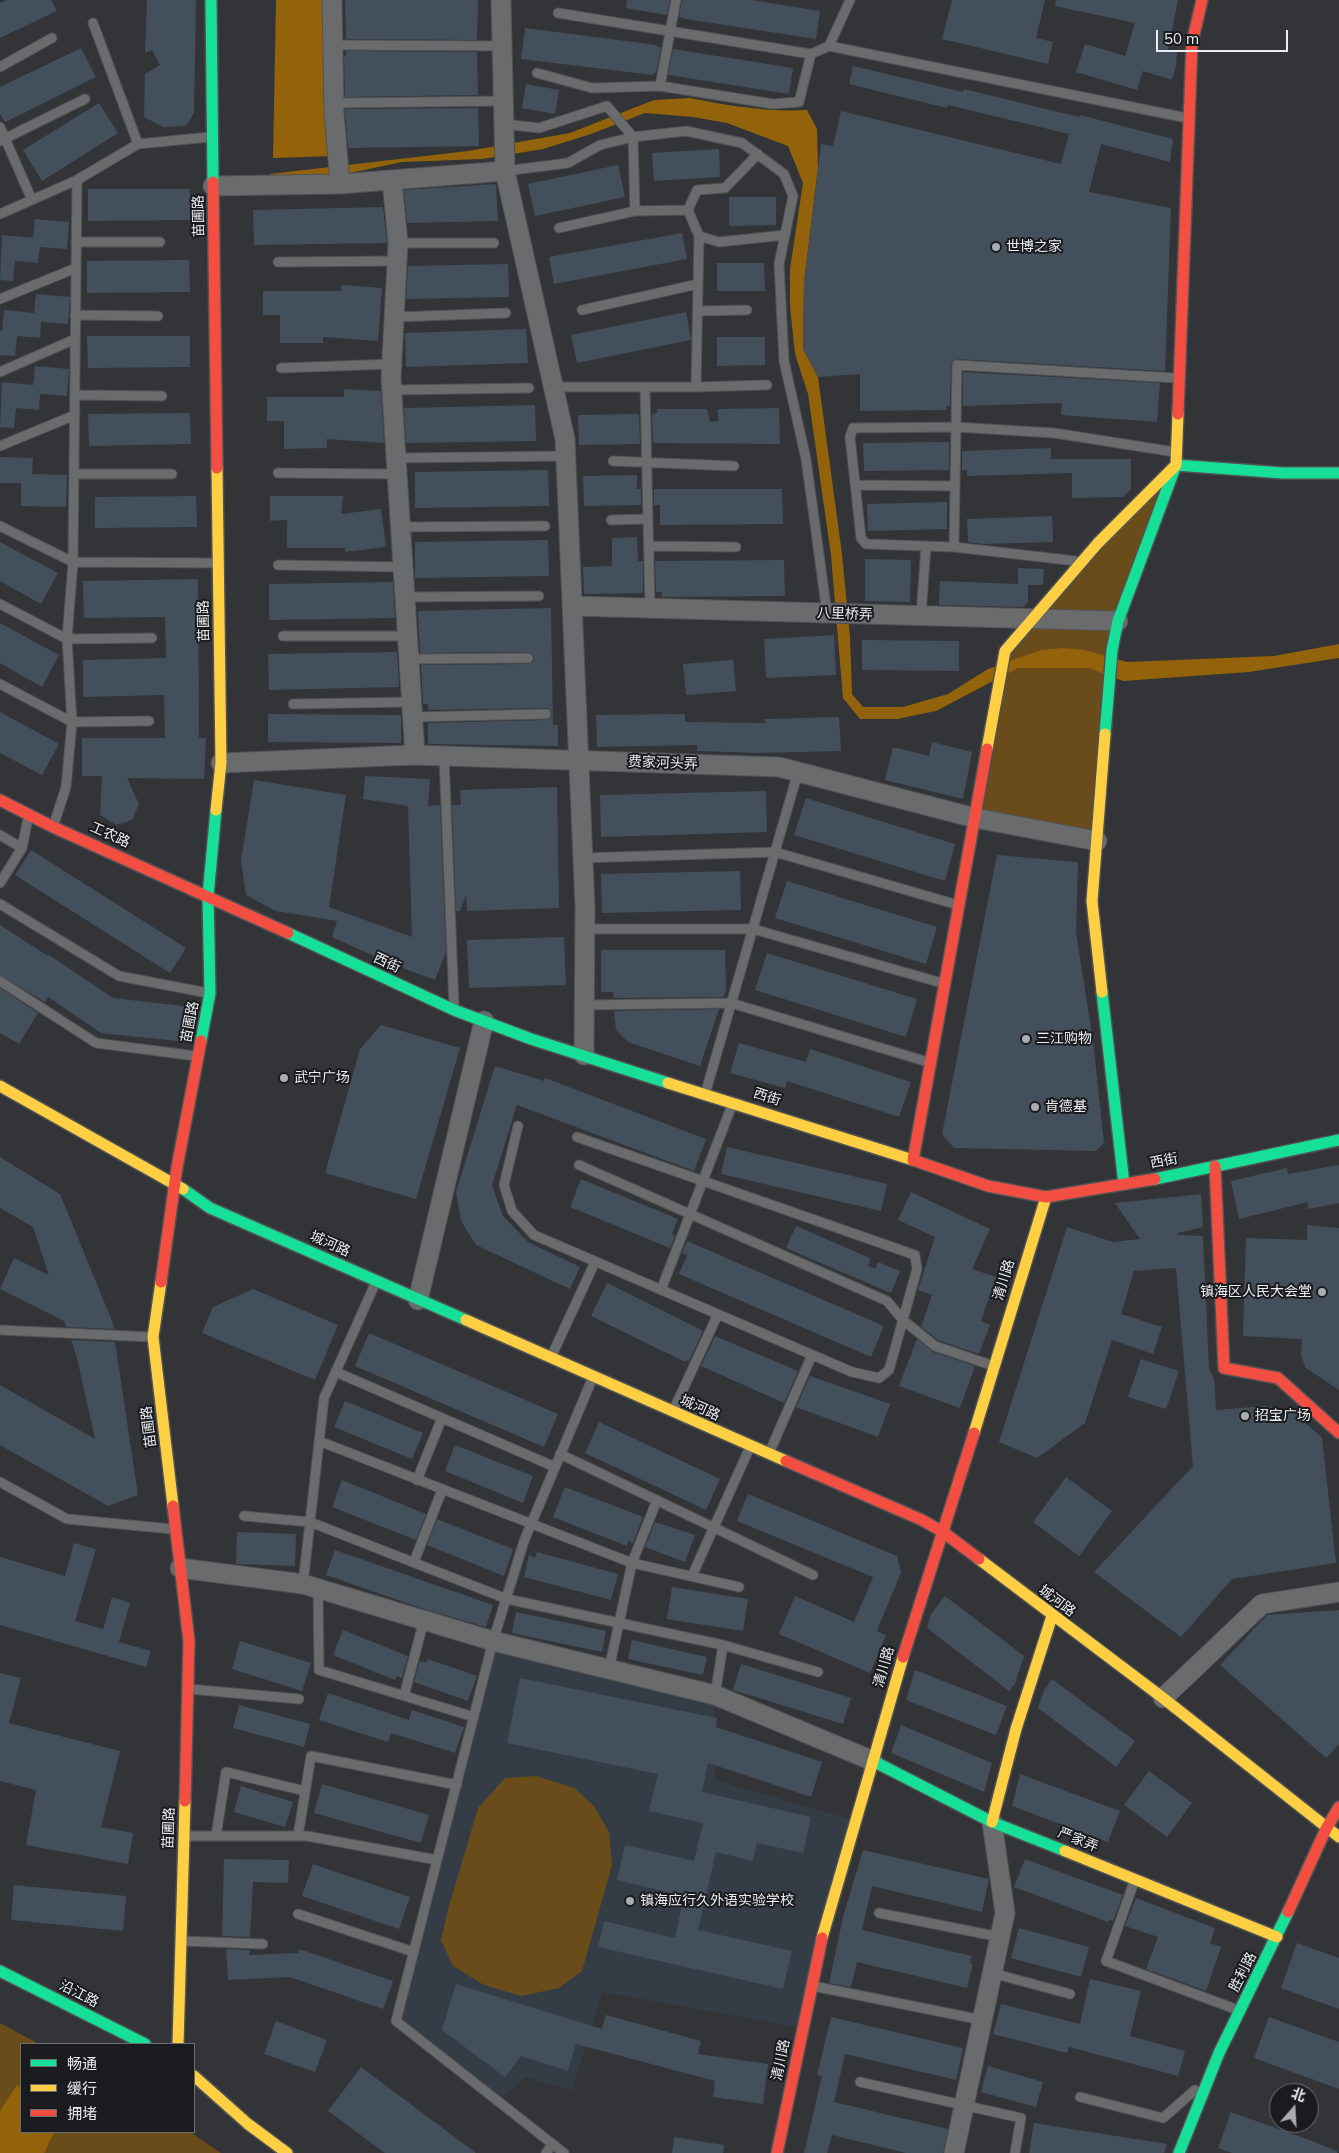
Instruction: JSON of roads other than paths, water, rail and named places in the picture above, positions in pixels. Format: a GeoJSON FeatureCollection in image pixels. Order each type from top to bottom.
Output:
{"type":"FeatureCollection","features":[{"type":"Feature","properties":{"kind":"street","name":"苗圃路"},"geometry":{"type":"LineString","coordinates":[[178,2043],[189,1642],[153,1337],[175,1184],[210,993],[208,896],[221,763],[211,0]]}},
{"type":"Feature","properties":{"kind":"street"},"geometry":{"type":"LineString","coordinates":[[332,0],[334,103],[340,184]]}},
{"type":"Feature","properties":{"kind":"street"},"geometry":{"type":"LineString","coordinates":[[501,0],[505,171],[565,439],[583,858],[585,929],[584,1055]]}},
{"type":"Feature","properties":{"kind":"street"},"geometry":{"type":"LineString","coordinates":[[1124,1184],[1092,901],[1112,650],[1118,621],[1176,464],[1192,43],[1202,0]]}},
{"type":"Feature","properties":{"kind":"street"},"geometry":{"type":"LineString","coordinates":[[213,186],[340,184],[505,171]]}},
{"type":"Feature","properties":{"kind":"street"},"geometry":{"type":"LineString","coordinates":[[392,180],[398,252],[392,390],[415,755]]}},
{"type":"Feature","properties":{"kind":"street"},"geometry":{"type":"LineString","coordinates":[[1176,464],[1283,473],[1339,473]]}},
{"type":"Feature","properties":{"kind":"street"},"geometry":{"type":"LineString","coordinates":[[913,1160],[1005,651],[1098,543],[1176,464]]}},
{"type":"Feature","properties":{"kind":"street","name":"八里桥弄"},"geometry":{"type":"LineString","coordinates":[[572,606],[1118,621]]}},
{"type":"Feature","properties":{"kind":"street","name":"费家河头弄"},"geometry":{"type":"LineString","coordinates":[[221,763],[415,755],[779,767],[975,818],[1097,841]]}},
{"type":"Feature","properties":{"kind":"street","name":"工农路"},"geometry":{"type":"LineString","coordinates":[[0,800],[53,827],[208,896]]}},
{"type":"Feature","properties":{"kind":"street","name":"西街"},"geometry":{"type":"LineString","coordinates":[[208,896],[454,1010],[484,1022],[913,1160],[988,1186],[1046,1197],[1124,1184],[1339,1140]]}},
{"type":"Feature","properties":{"kind":"street"},"geometry":{"type":"LineString","coordinates":[[418,1300],[484,1022]]}},
{"type":"Feature","properties":{"kind":"street","name":"城河路"},"geometry":{"type":"LineString","coordinates":[[0,1086],[175,1184],[210,1208],[922,1520],[943,1532],[1052,1616],[1164,1698],[1339,1837]]}},
{"type":"Feature","properties":{"kind":"street"},"geometry":{"type":"LineString","coordinates":[[1215,1166],[1224,1368],[1278,1378],[1339,1433]]}},
{"type":"Feature","properties":{"kind":"street","name":"清川路"},"geometry":{"type":"LineString","coordinates":[[777,2153],[821,1941],[916,1609],[943,1532],[1046,1197]]}},
{"type":"Feature","properties":{"kind":"street"},"geometry":{"type":"LineString","coordinates":[[180,1568],[311,1586],[494,1641],[715,1695],[873,1761]]}},
{"type":"Feature","properties":{"kind":"street"},"geometry":{"type":"LineString","coordinates":[[1164,1698],[1262,1604],[1339,1592]]}},
{"type":"Feature","properties":{"kind":"street"},"geometry":{"type":"LineString","coordinates":[[954,2153],[1005,1912],[992,1822],[1016,1730],[1052,1616]]}},
{"type":"Feature","properties":{"kind":"street","name":"严家弄"},"geometry":{"type":"LineString","coordinates":[[873,1761],[992,1822],[1277,1937]]}},
{"type":"Feature","properties":{"kind":"street","name":"胜利路"},"geometry":{"type":"LineString","coordinates":[[1180,2153],[1218,2053],[1277,1937],[1326,1828],[1339,1807]]}},
{"type":"Feature","properties":{"kind":"street","name":"沿江路"},"geometry":{"type":"LineString","coordinates":[[0,1972],[142,2043]]}},
{"type":"Feature","properties":{"kind":"street"},"geometry":{"type":"LineString","coordinates":[[195,2077],[248,2124],[287,2153]]}},
{"type":"Feature","properties":{"kind":"lane"},"geometry":{"type":"LineString","coordinates":[[660,86],[676,0]]}},
{"type":"Feature","properties":{"kind":"lane"},"geometry":{"type":"LineString","coordinates":[[829,46],[850,0]]}},
{"type":"Feature","properties":{"kind":"lane"},"geometry":{"type":"LineString","coordinates":[[558,13],[811,54],[829,46],[1190,119]]}},
{"type":"Feature","properties":{"kind":"lane"},"geometry":{"type":"LineString","coordinates":[[94,23],[138,144]]}},
{"type":"Feature","properties":{"kind":"lane"},"geometry":{"type":"LineString","coordinates":[[0,67],[52,38]]}},
{"type":"Feature","properties":{"kind":"lane"},"geometry":{"type":"LineString","coordinates":[[333,45],[502,46]]}},
{"type":"Feature","properties":{"kind":"lane"},"geometry":{"type":"LineString","coordinates":[[537,73],[592,88],[660,86],[773,104],[799,102],[811,54]]}},
{"type":"Feature","properties":{"kind":"lane"},"geometry":{"type":"LineString","coordinates":[[2,140],[85,98]]}},
{"type":"Feature","properties":{"kind":"lane"},"geometry":{"type":"LineString","coordinates":[[334,103],[503,101]]}},
{"type":"Feature","properties":{"kind":"lane"},"geometry":{"type":"LineString","coordinates":[[504,124],[539,128],[607,106],[633,137],[635,211]]}},
{"type":"Feature","properties":{"kind":"lane"},"geometry":{"type":"LineString","coordinates":[[0,128],[2,140],[32,200]]}},
{"type":"Feature","properties":{"kind":"lane"},"geometry":{"type":"LineString","coordinates":[[505,171],[568,163],[600,145],[633,137],[686,131],[742,143],[784,174],[793,196],[778,264],[784,361],[806,459],[827,613]]}},
{"type":"Feature","properties":{"kind":"lane"},"geometry":{"type":"LineString","coordinates":[[0,214],[77,180],[138,144],[213,136]]}},
{"type":"Feature","properties":{"kind":"lane"},"geometry":{"type":"LineString","coordinates":[[696,387],[699,236],[688,210],[697,190],[725,188],[758,154]]}},
{"type":"Feature","properties":{"kind":"lane"},"geometry":{"type":"LineString","coordinates":[[53,827],[66,787],[72,722],[66,639],[73,562],[77,180]]}},
{"type":"Feature","properties":{"kind":"lane"},"geometry":{"type":"LineString","coordinates":[[559,228],[635,211],[688,210]]}},
{"type":"Feature","properties":{"kind":"lane"},"geometry":{"type":"LineString","coordinates":[[699,236],[719,242],[785,235]]}},
{"type":"Feature","properties":{"kind":"lane"},"geometry":{"type":"LineString","coordinates":[[76,242],[160,242]]}},
{"type":"Feature","properties":{"kind":"lane"},"geometry":{"type":"LineString","coordinates":[[278,262],[494,243]]}},
{"type":"Feature","properties":{"kind":"lane"},"geometry":{"type":"LineString","coordinates":[[0,299],[76,268]]}},
{"type":"Feature","properties":{"kind":"lane"},"geometry":{"type":"LineString","coordinates":[[582,310],[698,284]]}},
{"type":"Feature","properties":{"kind":"lane"},"geometry":{"type":"LineString","coordinates":[[698,311],[747,310]]}},
{"type":"Feature","properties":{"kind":"lane"},"geometry":{"type":"LineString","coordinates":[[395,317],[506,313]]}},
{"type":"Feature","properties":{"kind":"lane"},"geometry":{"type":"LineString","coordinates":[[75,316],[158,316]]}},
{"type":"Feature","properties":{"kind":"lane"},"geometry":{"type":"LineString","coordinates":[[0,372],[75,339]]}},
{"type":"Feature","properties":{"kind":"lane"},"geometry":{"type":"LineString","coordinates":[[281,368],[392,364]]}},
{"type":"Feature","properties":{"kind":"lane"},"geometry":{"type":"LineString","coordinates":[[954,547],[957,365],[1179,378]]}},
{"type":"Feature","properties":{"kind":"lane"},"geometry":{"type":"LineString","coordinates":[[553,387],[767,385]]}},
{"type":"Feature","properties":{"kind":"lane"},"geometry":{"type":"LineString","coordinates":[[645,387],[650,608]]}},
{"type":"Feature","properties":{"kind":"lane"},"geometry":{"type":"LineString","coordinates":[[392,390],[528,388]]}},
{"type":"Feature","properties":{"kind":"lane"},"geometry":{"type":"LineString","coordinates":[[75,396],[162,396]]}},
{"type":"Feature","properties":{"kind":"lane"},"geometry":{"type":"LineString","coordinates":[[0,446],[74,415]]}},
{"type":"Feature","properties":{"kind":"lane"},"geometry":{"type":"LineString","coordinates":[[1081,562],[954,547],[866,544],[861,538],[850,437],[854,428],[956,427],[1054,433],[1176,452]]}},
{"type":"Feature","properties":{"kind":"lane"},"geometry":{"type":"LineString","coordinates":[[278,473],[566,456]]}},
{"type":"Feature","properties":{"kind":"lane"},"geometry":{"type":"LineString","coordinates":[[613,461],[734,466]]}},
{"type":"Feature","properties":{"kind":"lane"},"geometry":{"type":"LineString","coordinates":[[74,474],[172,474]]}},
{"type":"Feature","properties":{"kind":"lane"},"geometry":{"type":"LineString","coordinates":[[856,485],[955,486]]}},
{"type":"Feature","properties":{"kind":"lane"},"geometry":{"type":"LineString","coordinates":[[611,520],[648,519]]}},
{"type":"Feature","properties":{"kind":"lane"},"geometry":{"type":"LineString","coordinates":[[0,526],[73,562],[218,563]]}},
{"type":"Feature","properties":{"kind":"lane"},"geometry":{"type":"LineString","coordinates":[[400,527],[545,526]]}},
{"type":"Feature","properties":{"kind":"lane"},"geometry":{"type":"LineString","coordinates":[[649,546],[736,547]]}},
{"type":"Feature","properties":{"kind":"lane"},"geometry":{"type":"LineString","coordinates":[[921,616],[926,546]]}},
{"type":"Feature","properties":{"kind":"lane"},"geometry":{"type":"LineString","coordinates":[[278,565],[403,567]]}},
{"type":"Feature","properties":{"kind":"lane"},"geometry":{"type":"LineString","coordinates":[[405,597],[539,596]]}},
{"type":"Feature","properties":{"kind":"lane"},"geometry":{"type":"LineString","coordinates":[[0,604],[66,639],[152,638]]}},
{"type":"Feature","properties":{"kind":"lane"},"geometry":{"type":"LineString","coordinates":[[283,636],[407,636]]}},
{"type":"Feature","properties":{"kind":"lane"},"geometry":{"type":"LineString","coordinates":[[409,659],[528,658]]}},
{"type":"Feature","properties":{"kind":"lane"},"geometry":{"type":"LineString","coordinates":[[0,684],[72,722],[149,721]]}},
{"type":"Feature","properties":{"kind":"lane"},"geometry":{"type":"LineString","coordinates":[[293,704],[546,714]]}},
{"type":"Feature","properties":{"kind":"lane"},"geometry":{"type":"LineString","coordinates":[[444,756],[454,1010]]}},
{"type":"Feature","properties":{"kind":"lane"},"geometry":{"type":"LineString","coordinates":[[706,1094],[798,772]]}},
{"type":"Feature","properties":{"kind":"lane"},"geometry":{"type":"LineString","coordinates":[[0,884],[22,848],[29,814]]}},
{"type":"Feature","properties":{"kind":"lane"},"geometry":{"type":"LineString","coordinates":[[0,835],[22,848]]}},
{"type":"Feature","properties":{"kind":"lane"},"geometry":{"type":"LineString","coordinates":[[583,858],[775,852],[960,905]]}},
{"type":"Feature","properties":{"kind":"lane"},"geometry":{"type":"LineString","coordinates":[[0,904],[119,976],[210,993]]}},
{"type":"Feature","properties":{"kind":"lane"},"geometry":{"type":"LineString","coordinates":[[585,929],[753,929],[945,984]]}},
{"type":"Feature","properties":{"kind":"lane"},"geometry":{"type":"LineString","coordinates":[[0,981],[96,1043],[198,1056]]}},
{"type":"Feature","properties":{"kind":"lane"},"geometry":{"type":"LineString","coordinates":[[584,1005],[732,1004],[931,1063]]}},
{"type":"Feature","properties":{"kind":"lane"},"geometry":{"type":"LineString","coordinates":[[662,1290],[733,1102]]}},
{"type":"Feature","properties":{"kind":"lane"},"geometry":{"type":"LineString","coordinates":[[518,1126],[504,1185],[512,1211],[534,1235],[852,1372],[879,1378],[889,1370],[917,1269],[915,1255],[578,1137]]}},
{"type":"Feature","properties":{"kind":"lane"},"geometry":{"type":"LineString","coordinates":[[579,1165],[886,1301],[903,1320],[935,1346],[994,1366]]}},
{"type":"Feature","properties":{"kind":"lane"},"geometry":{"type":"LineString","coordinates":[[551,1358],[595,1262]]}},
{"type":"Feature","properties":{"kind":"lane"},"geometry":{"type":"LineString","coordinates":[[377,1281],[324,1398],[310,1522],[311,1586],[319,1670],[474,1717]]}},
{"type":"Feature","properties":{"kind":"lane"},"geometry":{"type":"LineString","coordinates":[[672,1412],[718,1314]]}},
{"type":"Feature","properties":{"kind":"lane"},"geometry":{"type":"LineString","coordinates":[[0,1330],[153,1337]]}},
{"type":"Feature","properties":{"kind":"lane"},"geometry":{"type":"LineString","coordinates":[[768,1454],[812,1355]]}},
{"type":"Feature","properties":{"kind":"lane"},"geometry":{"type":"LineString","coordinates":[[336,1372],[555,1467]]}},
{"type":"Feature","properties":{"kind":"lane"},"geometry":{"type":"LineString","coordinates":[[564,2153],[396,2021],[506,1598],[531,1525],[593,1377]]}},
{"type":"Feature","properties":{"kind":"lane"},"geometry":{"type":"LineString","coordinates":[[418,1480],[442,1418]]}},
{"type":"Feature","properties":{"kind":"lane"},"geometry":{"type":"LineString","coordinates":[[319,1441],[632,1563],[739,1587]]}},
{"type":"Feature","properties":{"kind":"lane"},"geometry":{"type":"LineString","coordinates":[[692,1576],[750,1446]]}},
{"type":"Feature","properties":{"kind":"lane"},"geometry":{"type":"LineString","coordinates":[[560,1454],[813,1575]]}},
{"type":"Feature","properties":{"kind":"lane"},"geometry":{"type":"LineString","coordinates":[[0,1482],[67,1519],[176,1530]]}},
{"type":"Feature","properties":{"kind":"lane"},"geometry":{"type":"LineString","coordinates":[[414,1562],[442,1490]]}},
{"type":"Feature","properties":{"kind":"lane"},"geometry":{"type":"LineString","coordinates":[[609,1669],[632,1563],[657,1500]]}},
{"type":"Feature","properties":{"kind":"lane"},"geometry":{"type":"LineString","coordinates":[[244,1516],[310,1522],[506,1598],[722,1645],[818,1672]]}},
{"type":"Feature","properties":{"kind":"lane"},"geometry":{"type":"LineString","coordinates":[[404,1696],[424,1620]]}},
{"type":"Feature","properties":{"kind":"lane"},"geometry":{"type":"LineString","coordinates":[[715,1695],[722,1645]]}},
{"type":"Feature","properties":{"kind":"lane"},"geometry":{"type":"LineString","coordinates":[[188,1688],[299,1699]]}},
{"type":"Feature","properties":{"kind":"lane"},"geometry":{"type":"LineString","coordinates":[[298,1836],[311,1756],[457,1785]]}},
{"type":"Feature","properties":{"kind":"lane"},"geometry":{"type":"LineString","coordinates":[[216,1836],[226,1772],[305,1791]]}},
{"type":"Feature","properties":{"kind":"lane"},"geometry":{"type":"LineString","coordinates":[[183,1836],[307,1836],[437,1860]]}},
{"type":"Feature","properties":{"kind":"lane"},"geometry":{"type":"LineString","coordinates":[[1135,1879],[1106,1962],[1240,2010]]}},
{"type":"Feature","properties":{"kind":"lane"},"geometry":{"type":"LineString","coordinates":[[879,1913],[1000,1938]]}},
{"type":"Feature","properties":{"kind":"lane"},"geometry":{"type":"LineString","coordinates":[[298,1914],[414,1952]]}},
{"type":"Feature","properties":{"kind":"lane"},"geometry":{"type":"LineString","coordinates":[[181,1941],[263,1944]]}},
{"type":"Feature","properties":{"kind":"lane"},"geometry":{"type":"LineString","coordinates":[[992,1973],[1070,1994]]}},
{"type":"Feature","properties":{"kind":"lane"},"geometry":{"type":"LineString","coordinates":[[812,1986],[982,2020]]}},
{"type":"Feature","properties":{"kind":"lane"},"geometry":{"type":"LineString","coordinates":[[1080,2096],[1163,2118],[1209,2078]]}},
{"type":"Feature","properties":{"kind":"lane"},"geometry":{"type":"LineString","coordinates":[[860,2082],[1021,2118],[1015,2153]]}},
{"type":"Feature","properties":{"kind":"lane"},"geometry":{"type":"LineString","coordinates":[[546,2153],[553,2144]]}},
{"type":"Feature","properties":{"kind":"place","name":"世博之家"},"geometry":{"type":"Point","coordinates":[996,247]}},
{"type":"Feature","properties":{"kind":"place","name":"三江购物"},"geometry":{"type":"Point","coordinates":[1026,1039]}},
{"type":"Feature","properties":{"kind":"place","name":"武宁广场"},"geometry":{"type":"Point","coordinates":[284,1078]}},
{"type":"Feature","properties":{"kind":"place","name":"肯德基"},"geometry":{"type":"Point","coordinates":[1035,1107]}},
{"type":"Feature","properties":{"kind":"place","name":"镇海区人民大会堂"},"geometry":{"type":"Point","coordinates":[1322,1292]}},
{"type":"Feature","properties":{"kind":"place","name":"招宝广场"},"geometry":{"type":"Point","coordinates":[1245,1416]}},
{"type":"Feature","properties":{"kind":"place","name":"镇海应行久外语实验学校"},"geometry":{"type":"Point","coordinates":[630,1901]}}]}
